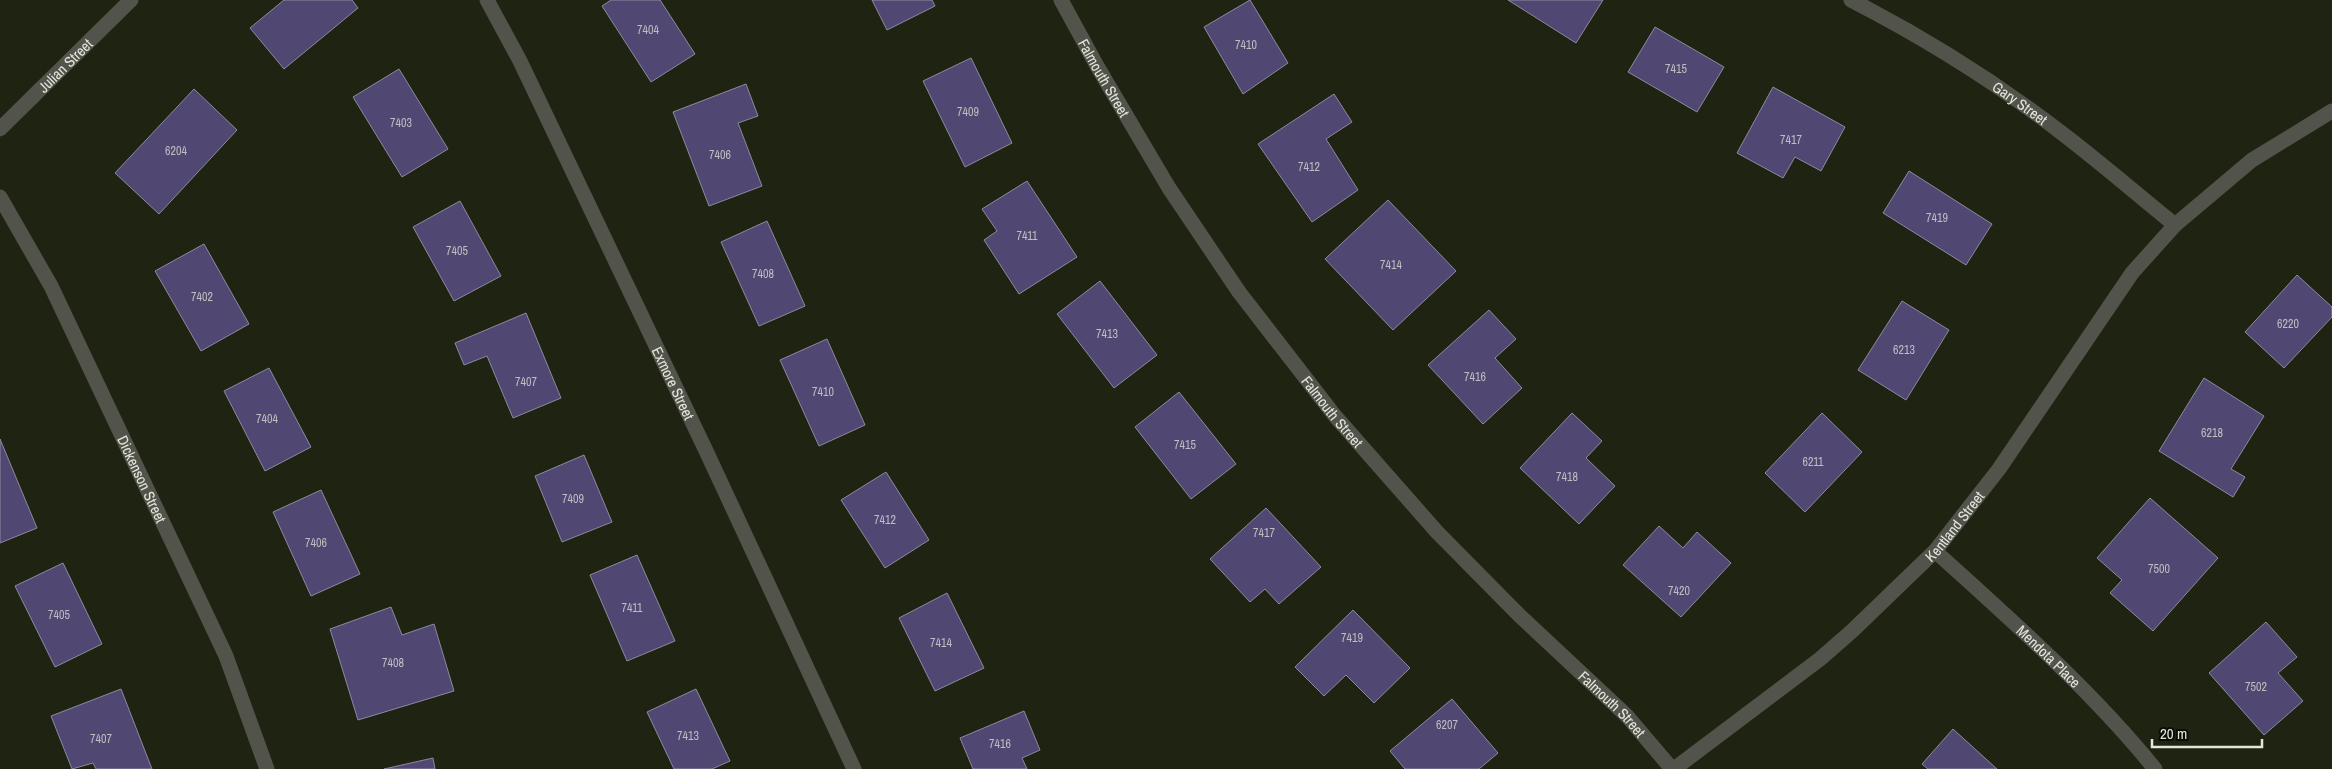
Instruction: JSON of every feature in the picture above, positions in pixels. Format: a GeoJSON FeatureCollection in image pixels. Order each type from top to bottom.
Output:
{"type":"FeatureCollection","features":[{"type":"Feature","properties":{"kind":"street","name":"Julian Street"},"geometry":{"type":"LineString","coordinates":[[0,129],[131,0]]}},
{"type":"Feature","properties":{"kind":"street","name":"Exmore Street"},"geometry":{"type":"LineString","coordinates":[[487,0],[524,70],[695,428],[854,769]]}},
{"type":"Feature","properties":{"kind":"street","name":"Falmouth Street"},"geometry":{"type":"LineString","coordinates":[[1061,0],[1096,66],[1169,188],[1239,292],[1335,416],[1436,532],[1519,615],[1627,716],[1673,769]]}},
{"type":"Feature","properties":{"kind":"street","name":"Gary Street"},"geometry":{"type":"LineString","coordinates":[[1851,0],[1878,14],[1994,84],[2063,134],[2175,225]]}},
{"type":"Feature","properties":{"kind":"street","name":"Kentland Street"},"geometry":{"type":"LineString","coordinates":[[1673,769],[1820,659],[1935,551],[1999,469],[2132,273],[2175,225],[2252,160],[2332,111]]}},
{"type":"Feature","properties":{"kind":"street","name":"Dickenson Street"},"geometry":{"type":"LineString","coordinates":[[0,197],[50,286],[226,656],[267,769]]}},
{"type":"Feature","properties":{"kind":"street","name":"Mendota Place"},"geometry":{"type":"LineString","coordinates":[[1935,551],[2048,654],[2136,745],[2156,769]]}},
{"type":"Feature","properties":{"kind":"building"},"geometry":{"type":"Polygon","coordinates":[[[284,0],[352,0],[358,8],[284,69],[250,28],[284,0]]]}},
{"type":"Feature","properties":{"kind":"building"},"geometry":{"type":"Polygon","coordinates":[[[611,0],[660,0],[695,54],[651,82],[602,6],[611,0]]]}},
{"type":"Feature","properties":{"kind":"building"},"geometry":{"type":"Polygon","coordinates":[[[872,0],[932,0],[935,6],[887,30],[872,0]]]}},
{"type":"Feature","properties":{"kind":"building"},"geometry":{"type":"Polygon","coordinates":[[[1250,0],[1288,63],[1243,94],[1204,27],[1250,0]]]}},
{"type":"Feature","properties":{"kind":"building"},"geometry":{"type":"Polygon","coordinates":[[[1508,0],[1603,0],[1576,43],[1508,0]]]}},
{"type":"Feature","properties":{"kind":"building"},"geometry":{"type":"Polygon","coordinates":[[[1655,27],[1724,67],[1697,112],[1628,72],[1655,27]]]}},
{"type":"Feature","properties":{"kind":"building"},"geometry":{"type":"Polygon","coordinates":[[[971,58],[1012,143],[965,167],[923,81],[971,58]]]}},
{"type":"Feature","properties":{"kind":"building"},"geometry":{"type":"Polygon","coordinates":[[[399,69],[448,149],[402,177],[353,97],[399,69]]]}},
{"type":"Feature","properties":{"kind":"building"},"geometry":{"type":"Polygon","coordinates":[[[746,84],[758,116],[738,123],[762,186],[709,206],[673,112],[746,84]]]}},
{"type":"Feature","properties":{"kind":"building"},"geometry":{"type":"Polygon","coordinates":[[[1773,87],[1845,127],[1821,171],[1795,157],[1783,178],[1737,153],[1773,87]]]}},
{"type":"Feature","properties":{"kind":"building"},"geometry":{"type":"Polygon","coordinates":[[[194,89],[237,130],[159,214],[115,173],[194,89]]]}},
{"type":"Feature","properties":{"kind":"building"},"geometry":{"type":"Polygon","coordinates":[[[1334,94],[1352,122],[1326,139],[1358,190],[1312,222],[1258,144],[1334,94]]]}},
{"type":"Feature","properties":{"kind":"building"},"geometry":{"type":"Polygon","coordinates":[[[1909,171],[1992,224],[1966,265],[1883,213],[1909,171]]]}},
{"type":"Feature","properties":{"kind":"building"},"geometry":{"type":"Polygon","coordinates":[[[1027,181],[1077,257],[1019,294],[984,240],[997,231],[982,209],[1027,181]]]}},
{"type":"Feature","properties":{"kind":"building"},"geometry":{"type":"Polygon","coordinates":[[[1388,200],[1456,271],[1393,330],[1325,259],[1388,200]]]}},
{"type":"Feature","properties":{"kind":"building"},"geometry":{"type":"Polygon","coordinates":[[[460,201],[501,276],[454,301],[413,227],[460,201]]]}},
{"type":"Feature","properties":{"kind":"building"},"geometry":{"type":"Polygon","coordinates":[[[767,221],[805,306],[759,326],[721,242],[767,221]]]}},
{"type":"Feature","properties":{"kind":"building"},"geometry":{"type":"Polygon","coordinates":[[[204,244],[249,324],[201,351],[155,271],[204,244]]]}},
{"type":"Feature","properties":{"kind":"building"},"geometry":{"type":"Polygon","coordinates":[[[2297,275],[2332,307],[2332,317],[2284,368],[2245,332],[2297,275]]]}},
{"type":"Feature","properties":{"kind":"building"},"geometry":{"type":"Polygon","coordinates":[[[1100,281],[1157,355],[1114,388],[1057,314],[1100,281]]]}},
{"type":"Feature","properties":{"kind":"building"},"geometry":{"type":"Polygon","coordinates":[[[1902,301],[1949,330],[1906,400],[1858,370],[1902,301]]]}},
{"type":"Feature","properties":{"kind":"building"},"geometry":{"type":"Polygon","coordinates":[[[1489,310],[1516,339],[1495,358],[1522,388],[1483,424],[1428,365],[1489,310]]]}},
{"type":"Feature","properties":{"kind":"building"},"geometry":{"type":"Polygon","coordinates":[[[526,313],[561,398],[513,418],[487,356],[464,365],[455,343],[526,313]]]}},
{"type":"Feature","properties":{"kind":"building"},"geometry":{"type":"Polygon","coordinates":[[[827,339],[865,425],[819,446],[780,360],[827,339]]]}},
{"type":"Feature","properties":{"kind":"building"},"geometry":{"type":"Polygon","coordinates":[[[269,368],[311,447],[265,471],[224,391],[269,368]]]}},
{"type":"Feature","properties":{"kind":"building"},"geometry":{"type":"Polygon","coordinates":[[[2204,378],[2264,416],[2231,469],[2245,477],[2233,497],[2159,451],[2204,378]]]}},
{"type":"Feature","properties":{"kind":"building"},"geometry":{"type":"Polygon","coordinates":[[[1179,392],[1236,464],[1191,499],[1135,427],[1179,392]]]}},
{"type":"Feature","properties":{"kind":"building"},"geometry":{"type":"Polygon","coordinates":[[[1572,413],[1602,441],[1586,458],[1615,486],[1579,524],[1520,468],[1572,413]]]}},
{"type":"Feature","properties":{"kind":"building"},"geometry":{"type":"Polygon","coordinates":[[[1822,413],[1862,452],[1805,512],[1765,473],[1822,413]]]}},
{"type":"Feature","properties":{"kind":"building"},"geometry":{"type":"Polygon","coordinates":[[[0,439],[37,528],[0,543],[0,439]]]}},
{"type":"Feature","properties":{"kind":"building"},"geometry":{"type":"Polygon","coordinates":[[[584,455],[612,522],[562,542],[535,476],[584,455]]]}},
{"type":"Feature","properties":{"kind":"building"},"geometry":{"type":"Polygon","coordinates":[[[886,472],[929,540],[885,568],[841,500],[886,472]]]}},
{"type":"Feature","properties":{"kind":"building"},"geometry":{"type":"Polygon","coordinates":[[[321,490],[360,574],[311,596],[273,512],[321,490]]]}},
{"type":"Feature","properties":{"kind":"building"},"geometry":{"type":"Polygon","coordinates":[[[2150,498],[2218,558],[2153,631],[2110,593],[2122,580],[2097,558],[2150,498]]]}},
{"type":"Feature","properties":{"kind":"building"},"geometry":{"type":"Polygon","coordinates":[[[1266,508],[1321,567],[1279,604],[1265,589],[1250,602],[1210,559],[1266,508]]]}},
{"type":"Feature","properties":{"kind":"building"},"geometry":{"type":"Polygon","coordinates":[[[1659,526],[1683,548],[1697,532],[1731,563],[1681,617],[1623,565],[1659,526]]]}},
{"type":"Feature","properties":{"kind":"building"},"geometry":{"type":"Polygon","coordinates":[[[637,555],[675,641],[627,661],[590,575],[637,555]]]}},
{"type":"Feature","properties":{"kind":"building"},"geometry":{"type":"Polygon","coordinates":[[[63,563],[102,644],[55,667],[15,586],[63,563]]]}},
{"type":"Feature","properties":{"kind":"building"},"geometry":{"type":"Polygon","coordinates":[[[947,593],[984,668],[935,691],[899,618],[947,593]]]}},
{"type":"Feature","properties":{"kind":"building"},"geometry":{"type":"Polygon","coordinates":[[[391,607],[402,635],[434,624],[454,691],[358,720],[330,629],[391,607]]]}},
{"type":"Feature","properties":{"kind":"building"},"geometry":{"type":"Polygon","coordinates":[[[1353,610],[1410,668],[1374,703],[1346,675],[1324,696],[1295,667],[1353,610]]]}},
{"type":"Feature","properties":{"kind":"building"},"geometry":{"type":"Polygon","coordinates":[[[2266,622],[2297,657],[2278,673],[2303,701],[2264,735],[2209,673],[2266,622]]]}},
{"type":"Feature","properties":{"kind":"building"},"geometry":{"type":"Polygon","coordinates":[[[121,689],[152,769],[96,769],[93,763],[72,769],[51,716],[121,689]]]}},
{"type":"Feature","properties":{"kind":"building"},"geometry":{"type":"Polygon","coordinates":[[[696,689],[730,761],[712,769],[674,769],[647,712],[696,689]]]}},
{"type":"Feature","properties":{"kind":"building"},"geometry":{"type":"Polygon","coordinates":[[[1452,699],[1498,753],[1479,769],[1405,769],[1390,751],[1452,699]]]}},
{"type":"Feature","properties":{"kind":"building"},"geometry":{"type":"Polygon","coordinates":[[[1024,711],[1040,750],[1022,758],[1027,769],[973,769],[960,738],[1024,711]]]}},
{"type":"Feature","properties":{"kind":"building"},"geometry":{"type":"Polygon","coordinates":[[[1953,729],[1997,769],[1928,769],[1922,764],[1953,729]]]}},
{"type":"Feature","properties":{"kind":"building"},"geometry":{"type":"Polygon","coordinates":[[[433,758],[435,769],[384,769],[433,758]]]}}]}
